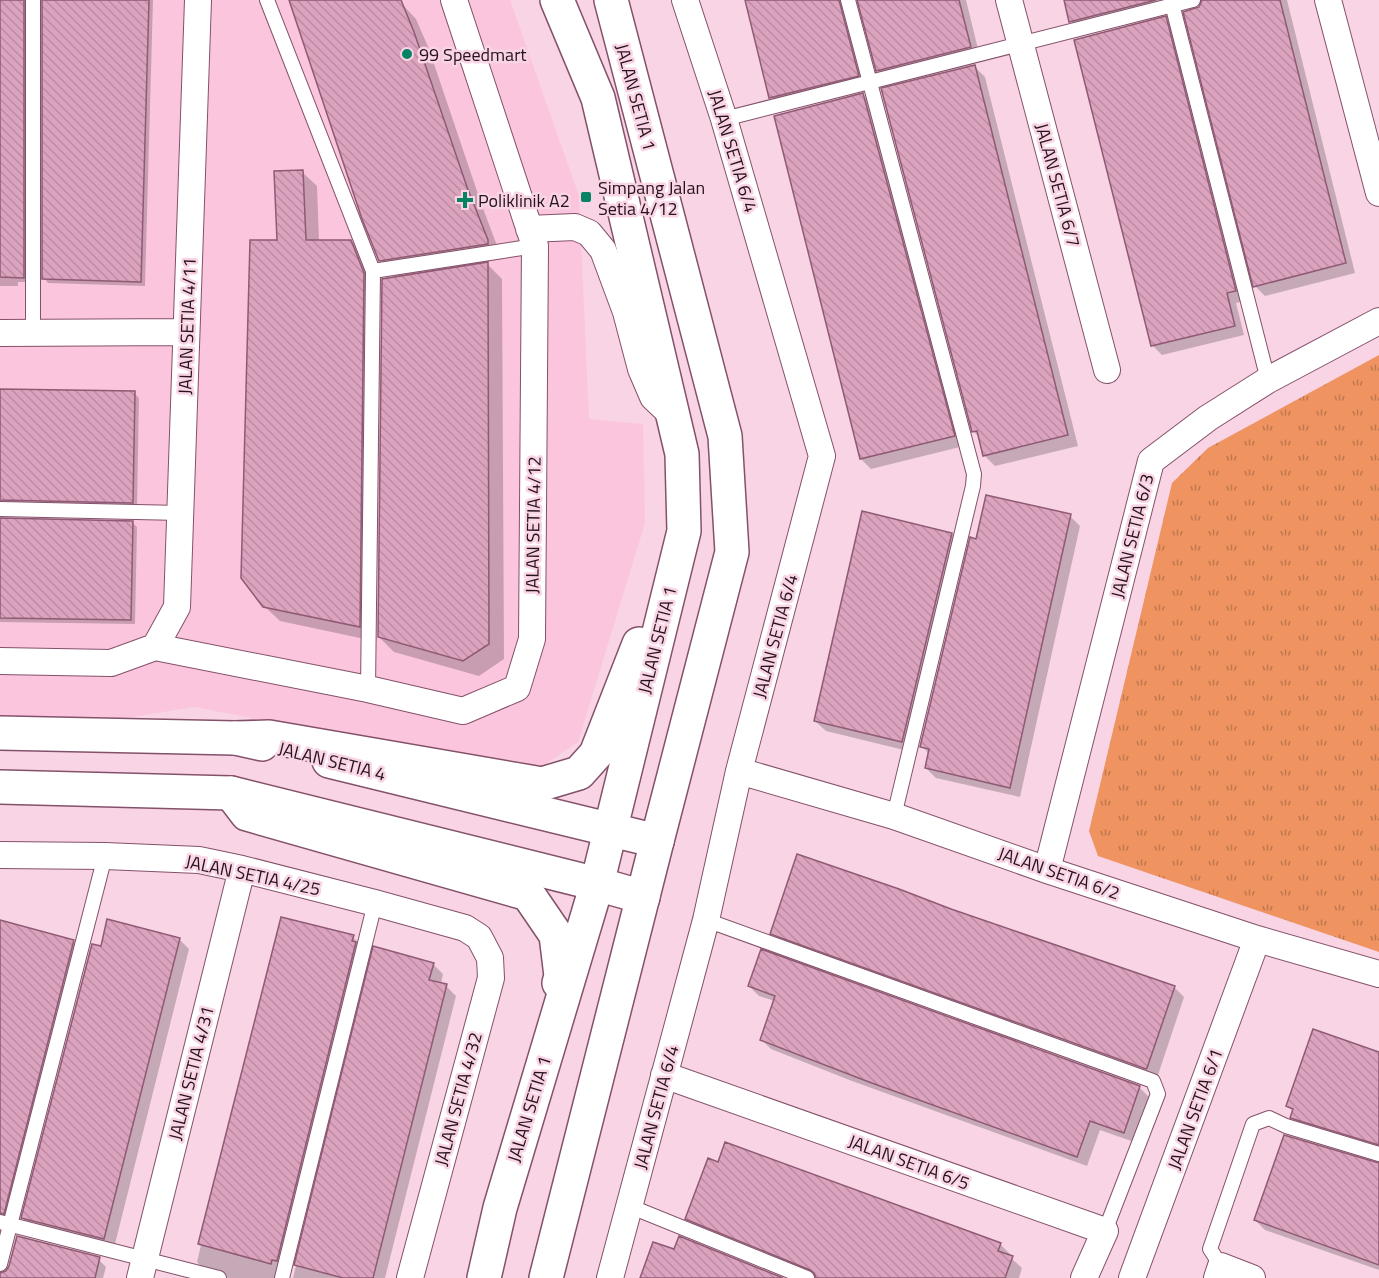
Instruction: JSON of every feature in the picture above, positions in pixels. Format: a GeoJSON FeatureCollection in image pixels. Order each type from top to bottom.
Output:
{"type":"FeatureCollection","features":[{"type":"Feature","properties":{"kind":"main road","name":"JALAN SETIA 1"},"geometry":{"type":"LineString","coordinates":[[484,1278],[500,1208],[597,884],[684,531],[682,454],[598,98],[557,0]]}},
{"type":"Feature","properties":{"kind":"main road","name":"JALAN SETIA 1"},"geometry":{"type":"LineString","coordinates":[[546,1278],[732,552],[725,436],[611,0]]}},
{"type":"Feature","properties":{"kind":"main road"},"geometry":{"type":"LineString","coordinates":[[235,738],[269,737],[542,784],[579,773],[596,754],[684,531]]}},
{"type":"Feature","properties":{"kind":"main road","name":"JALAN SETIA 4"},"geometry":{"type":"LineString","coordinates":[[0,733],[235,738],[657,841]]}},
{"type":"Feature","properties":{"kind":"main road"},"geometry":{"type":"LineString","coordinates":[[0,787],[231,793],[643,897]]}},
{"type":"Feature","properties":{"kind":"main road"},"geometry":{"type":"LineString","coordinates":[[231,793],[247,814],[528,894],[556,935],[561,976],[500,1208]]}},
{"type":"Feature","properties":{"kind":"street","name":"JALAN SETIA 4/11"},"geometry":{"type":"LineString","coordinates":[[154,647],[177,607],[198,0]]}},
{"type":"Feature","properties":{"kind":"street","name":"JALAN SETIA 4/12"},"geometry":{"type":"LineString","coordinates":[[154,647],[368,689],[463,711],[517,688],[531,639],[532,237],[454,0]]}},
{"type":"Feature","properties":{"kind":"street","name":"JALAN SETIA 6/4"},"geometry":{"type":"LineString","coordinates":[[610,1278],[706,920],[739,771],[822,456],[724,119],[685,0]]}},
{"type":"Feature","properties":{"kind":"street","name":"JALAN SETIA 6/7"},"geometry":{"type":"LineString","coordinates":[[1009,0],[1107,370]]}},
{"type":"Feature","properties":{"kind":"street"},"geometry":{"type":"LineString","coordinates":[[1328,0],[1379,193]]}},
{"type":"Feature","properties":{"kind":"street"},"geometry":{"type":"LineString","coordinates":[[532,237],[575,227],[589,233],[603,250],[626,312],[641,369],[653,397],[673,416]]}},
{"type":"Feature","properties":{"kind":"street","name":"JALAN SETIA 6/3"},"geometry":{"type":"LineString","coordinates":[[1047,870],[1151,461],[1208,418],[1268,380],[1379,321]]}},
{"type":"Feature","properties":{"kind":"street"},"geometry":{"type":"LineString","coordinates":[[0,333],[186,332]]}},
{"type":"Feature","properties":{"kind":"street"},"geometry":{"type":"LineString","coordinates":[[0,661],[111,663],[154,647]]}},
{"type":"Feature","properties":{"kind":"street","name":"JALAN SETIA 6/2"},"geometry":{"type":"LineString","coordinates":[[739,771],[894,816],[1047,870],[1257,939],[1379,974]]}},
{"type":"Feature","properties":{"kind":"street","name":"JALAN SETIA 4/25"},"geometry":{"type":"LineString","coordinates":[[0,855],[199,860],[242,869],[465,928]]}},
{"type":"Feature","properties":{"kind":"street","name":"JALAN SETIA 4/31"},"geometry":{"type":"LineString","coordinates":[[142,1269],[242,869]]}},
{"type":"Feature","properties":{"kind":"street","name":"JALAN SETIA 4/32"},"geometry":{"type":"LineString","coordinates":[[410,1278],[491,978],[490,958],[479,937],[465,928]]}},
{"type":"Feature","properties":{"kind":"street","name":"JALAN SETIA 6/1"},"geometry":{"type":"LineString","coordinates":[[1132,1278],[1257,939]]}},
{"type":"Feature","properties":{"kind":"street","name":"JALAN SETIA 6/5"},"geometry":{"type":"LineString","coordinates":[[664,1075],[1105,1231]]}},
{"type":"Feature","properties":{"kind":"street"},"geometry":{"type":"LineString","coordinates":[[1084,1278],[1105,1231]]}},
{"type":"Feature","properties":{"kind":"street"},"geometry":{"type":"LineString","coordinates":[[1219,1272],[1252,1278]]}},
{"type":"Feature","properties":{"kind":"lane"},"geometry":{"type":"LineString","coordinates":[[33,0],[33,333]]}},
{"type":"Feature","properties":{"kind":"lane"},"geometry":{"type":"LineString","coordinates":[[267,0],[373,271],[368,689]]}},
{"type":"Feature","properties":{"kind":"lane"},"geometry":{"type":"LineString","coordinates":[[848,0],[974,474],[894,816]]}},
{"type":"Feature","properties":{"kind":"lane"},"geometry":{"type":"LineString","coordinates":[[724,119],[1172,3],[1193,0]]}},
{"type":"Feature","properties":{"kind":"lane"},"geometry":{"type":"LineString","coordinates":[[1172,3],[1268,380]]}},
{"type":"Feature","properties":{"kind":"lane"},"geometry":{"type":"LineString","coordinates":[[373,271],[532,237]]}},
{"type":"Feature","properties":{"kind":"lane"},"geometry":{"type":"LineString","coordinates":[[0,509],[181,513]]}},
{"type":"Feature","properties":{"kind":"lane"},"geometry":{"type":"LineString","coordinates":[[0,1264],[5,1223],[105,856]]}},
{"type":"Feature","properties":{"kind":"lane"},"geometry":{"type":"LineString","coordinates":[[282,1278],[375,903]]}},
{"type":"Feature","properties":{"kind":"lane"},"geometry":{"type":"LineString","coordinates":[[706,920],[1154,1081],[1158,1094],[1105,1231]]}},
{"type":"Feature","properties":{"kind":"lane"},"geometry":{"type":"LineString","coordinates":[[1219,1272],[1210,1249],[1253,1124],[1269,1118],[1286,1126],[1379,1154]]}},
{"type":"Feature","properties":{"kind":"lane"},"geometry":{"type":"LineString","coordinates":[[629,1206],[807,1278]]}},
{"type":"Feature","properties":{"kind":"lane"},"geometry":{"type":"LineString","coordinates":[[5,1223],[142,1269],[219,1278]]}},
{"type":"Feature","properties":{"kind":"shaded area"},"geometry":{"type":"Polygon","coordinates":[[[0,0],[510,0],[579,196],[589,419],[643,424],[645,523],[578,742],[534,772],[194,707],[108,721],[0,717],[0,0]]]}},
{"type":"Feature","properties":{"kind":"green space"},"geometry":{"type":"Polygon","coordinates":[[[1379,355],[1379,952],[1098,856],[1089,831],[1172,483],[1208,448],[1379,355]]]}},
{"type":"Feature","properties":{"kind":"building"},"geometry":{"type":"Polygon","coordinates":[[[0,0],[24,0],[24,278],[0,277],[0,0]]]}},
{"type":"Feature","properties":{"kind":"building"},"geometry":{"type":"Polygon","coordinates":[[[42,0],[149,0],[141,282],[42,279],[42,0]]]}},
{"type":"Feature","properties":{"kind":"building"},"geometry":{"type":"Polygon","coordinates":[[[289,0],[401,0],[488,244],[379,261],[362,219],[289,0]]]}},
{"type":"Feature","properties":{"kind":"building"},"geometry":{"type":"Polygon","coordinates":[[[745,0],[839,0],[859,76],[769,98],[745,0]]]}},
{"type":"Feature","properties":{"kind":"building"},"geometry":{"type":"Polygon","coordinates":[[[857,0],[959,0],[971,47],[876,71],[857,0]]]}},
{"type":"Feature","properties":{"kind":"building"},"geometry":{"type":"Polygon","coordinates":[[[1064,0],[1156,0],[1069,22],[1064,0]]]}},
{"type":"Feature","properties":{"kind":"building"},"geometry":{"type":"Polygon","coordinates":[[[1202,0],[1280,0],[1346,263],[1253,287],[1183,12],[1199,7],[1202,0]]]}},
{"type":"Feature","properties":{"kind":"building"},"geometry":{"type":"Polygon","coordinates":[[[1166,16],[1236,291],[1227,293],[1235,326],[1151,346],[1074,40],[1166,16]]]}},
{"type":"Feature","properties":{"kind":"building"},"geometry":{"type":"Polygon","coordinates":[[[975,65],[1068,435],[983,456],[977,431],[972,432],[881,88],[975,65]]]}},
{"type":"Feature","properties":{"kind":"building"},"geometry":{"type":"Polygon","coordinates":[[[863,93],[955,436],[860,459],[774,116],[863,93]]]}},
{"type":"Feature","properties":{"kind":"building"},"geometry":{"type":"Polygon","coordinates":[[[303,170],[306,240],[351,240],[364,273],[360,627],[263,607],[241,578],[250,240],[277,240],[274,171],[303,170]]]}},
{"type":"Feature","properties":{"kind":"building"},"geometry":{"type":"Polygon","coordinates":[[[488,262],[489,644],[463,661],[378,637],[382,279],[488,262]]]}},
{"type":"Feature","properties":{"kind":"building"},"geometry":{"type":"Polygon","coordinates":[[[0,389],[135,391],[133,503],[0,500],[0,389]]]}},
{"type":"Feature","properties":{"kind":"building"},"geometry":{"type":"Polygon","coordinates":[[[986,495],[1071,514],[1010,788],[925,768],[929,749],[920,747],[970,537],[976,539],[986,495]]]}},
{"type":"Feature","properties":{"kind":"building"},"geometry":{"type":"Polygon","coordinates":[[[862,511],[952,533],[902,742],[814,721],[862,511]]]}},
{"type":"Feature","properties":{"kind":"building"},"geometry":{"type":"Polygon","coordinates":[[[0,518],[133,521],[131,620],[0,618],[0,518]]]}},
{"type":"Feature","properties":{"kind":"building"},"geometry":{"type":"Polygon","coordinates":[[[797,854],[1175,986],[1147,1068],[770,934],[797,854]]]}},
{"type":"Feature","properties":{"kind":"building"},"geometry":{"type":"Polygon","coordinates":[[[281,917],[354,935],[352,941],[356,942],[277,1261],[272,1260],[271,1264],[198,1244],[281,917]]]}},
{"type":"Feature","properties":{"kind":"building"},"geometry":{"type":"Polygon","coordinates":[[[107,919],[180,938],[104,1239],[21,1218],[92,944],[101,946],[107,919]]]}},
{"type":"Feature","properties":{"kind":"building"},"geometry":{"type":"Polygon","coordinates":[[[0,920],[74,940],[4,1214],[0,1213],[0,920]]]}},
{"type":"Feature","properties":{"kind":"building"},"geometry":{"type":"Polygon","coordinates":[[[373,946],[434,963],[429,980],[447,984],[373,1278],[343,1278],[294,1265],[373,946]]]}},
{"type":"Feature","properties":{"kind":"building"},"geometry":{"type":"Polygon","coordinates":[[[761,949],[1140,1086],[1124,1133],[1090,1121],[1077,1157],[760,1040],[775,996],[748,986],[761,949]]]}},
{"type":"Feature","properties":{"kind":"building"},"geometry":{"type":"Polygon","coordinates":[[[1313,1029],[1379,1052],[1379,1145],[1290,1118],[1293,1109],[1286,1106],[1313,1029]]]}},
{"type":"Feature","properties":{"kind":"building"},"geometry":{"type":"Polygon","coordinates":[[[1284,1135],[1379,1163],[1379,1265],[1254,1220],[1284,1135]]]}},
{"type":"Feature","properties":{"kind":"building"},"geometry":{"type":"Polygon","coordinates":[[[725,1142],[1001,1243],[998,1251],[1013,1256],[1005,1278],[816,1278],[810,1270],[685,1219],[708,1158],[718,1162],[725,1142]]]}},
{"type":"Feature","properties":{"kind":"building"},"geometry":{"type":"Polygon","coordinates":[[[17,1236],[100,1257],[95,1278],[0,1278],[0,1273],[6,1271],[9,1266],[17,1236]]]}},
{"type":"Feature","properties":{"kind":"building"},"geometry":{"type":"Polygon","coordinates":[[[679,1236],[783,1278],[640,1278],[653,1242],[674,1249],[679,1236]]]}},
{"type":"Feature","properties":{"kind":"place","name":"99 Speedmart"},"geometry":{"type":"Point","coordinates":[407,54]}},
{"type":"Feature","properties":{"kind":"place","name":"Simpang Jalan Setia 4/12"},"geometry":{"type":"Point","coordinates":[586,197]}},
{"type":"Feature","properties":{"kind":"place","name":"Poliklinik A2"},"geometry":{"type":"Point","coordinates":[465,200]}}]}
